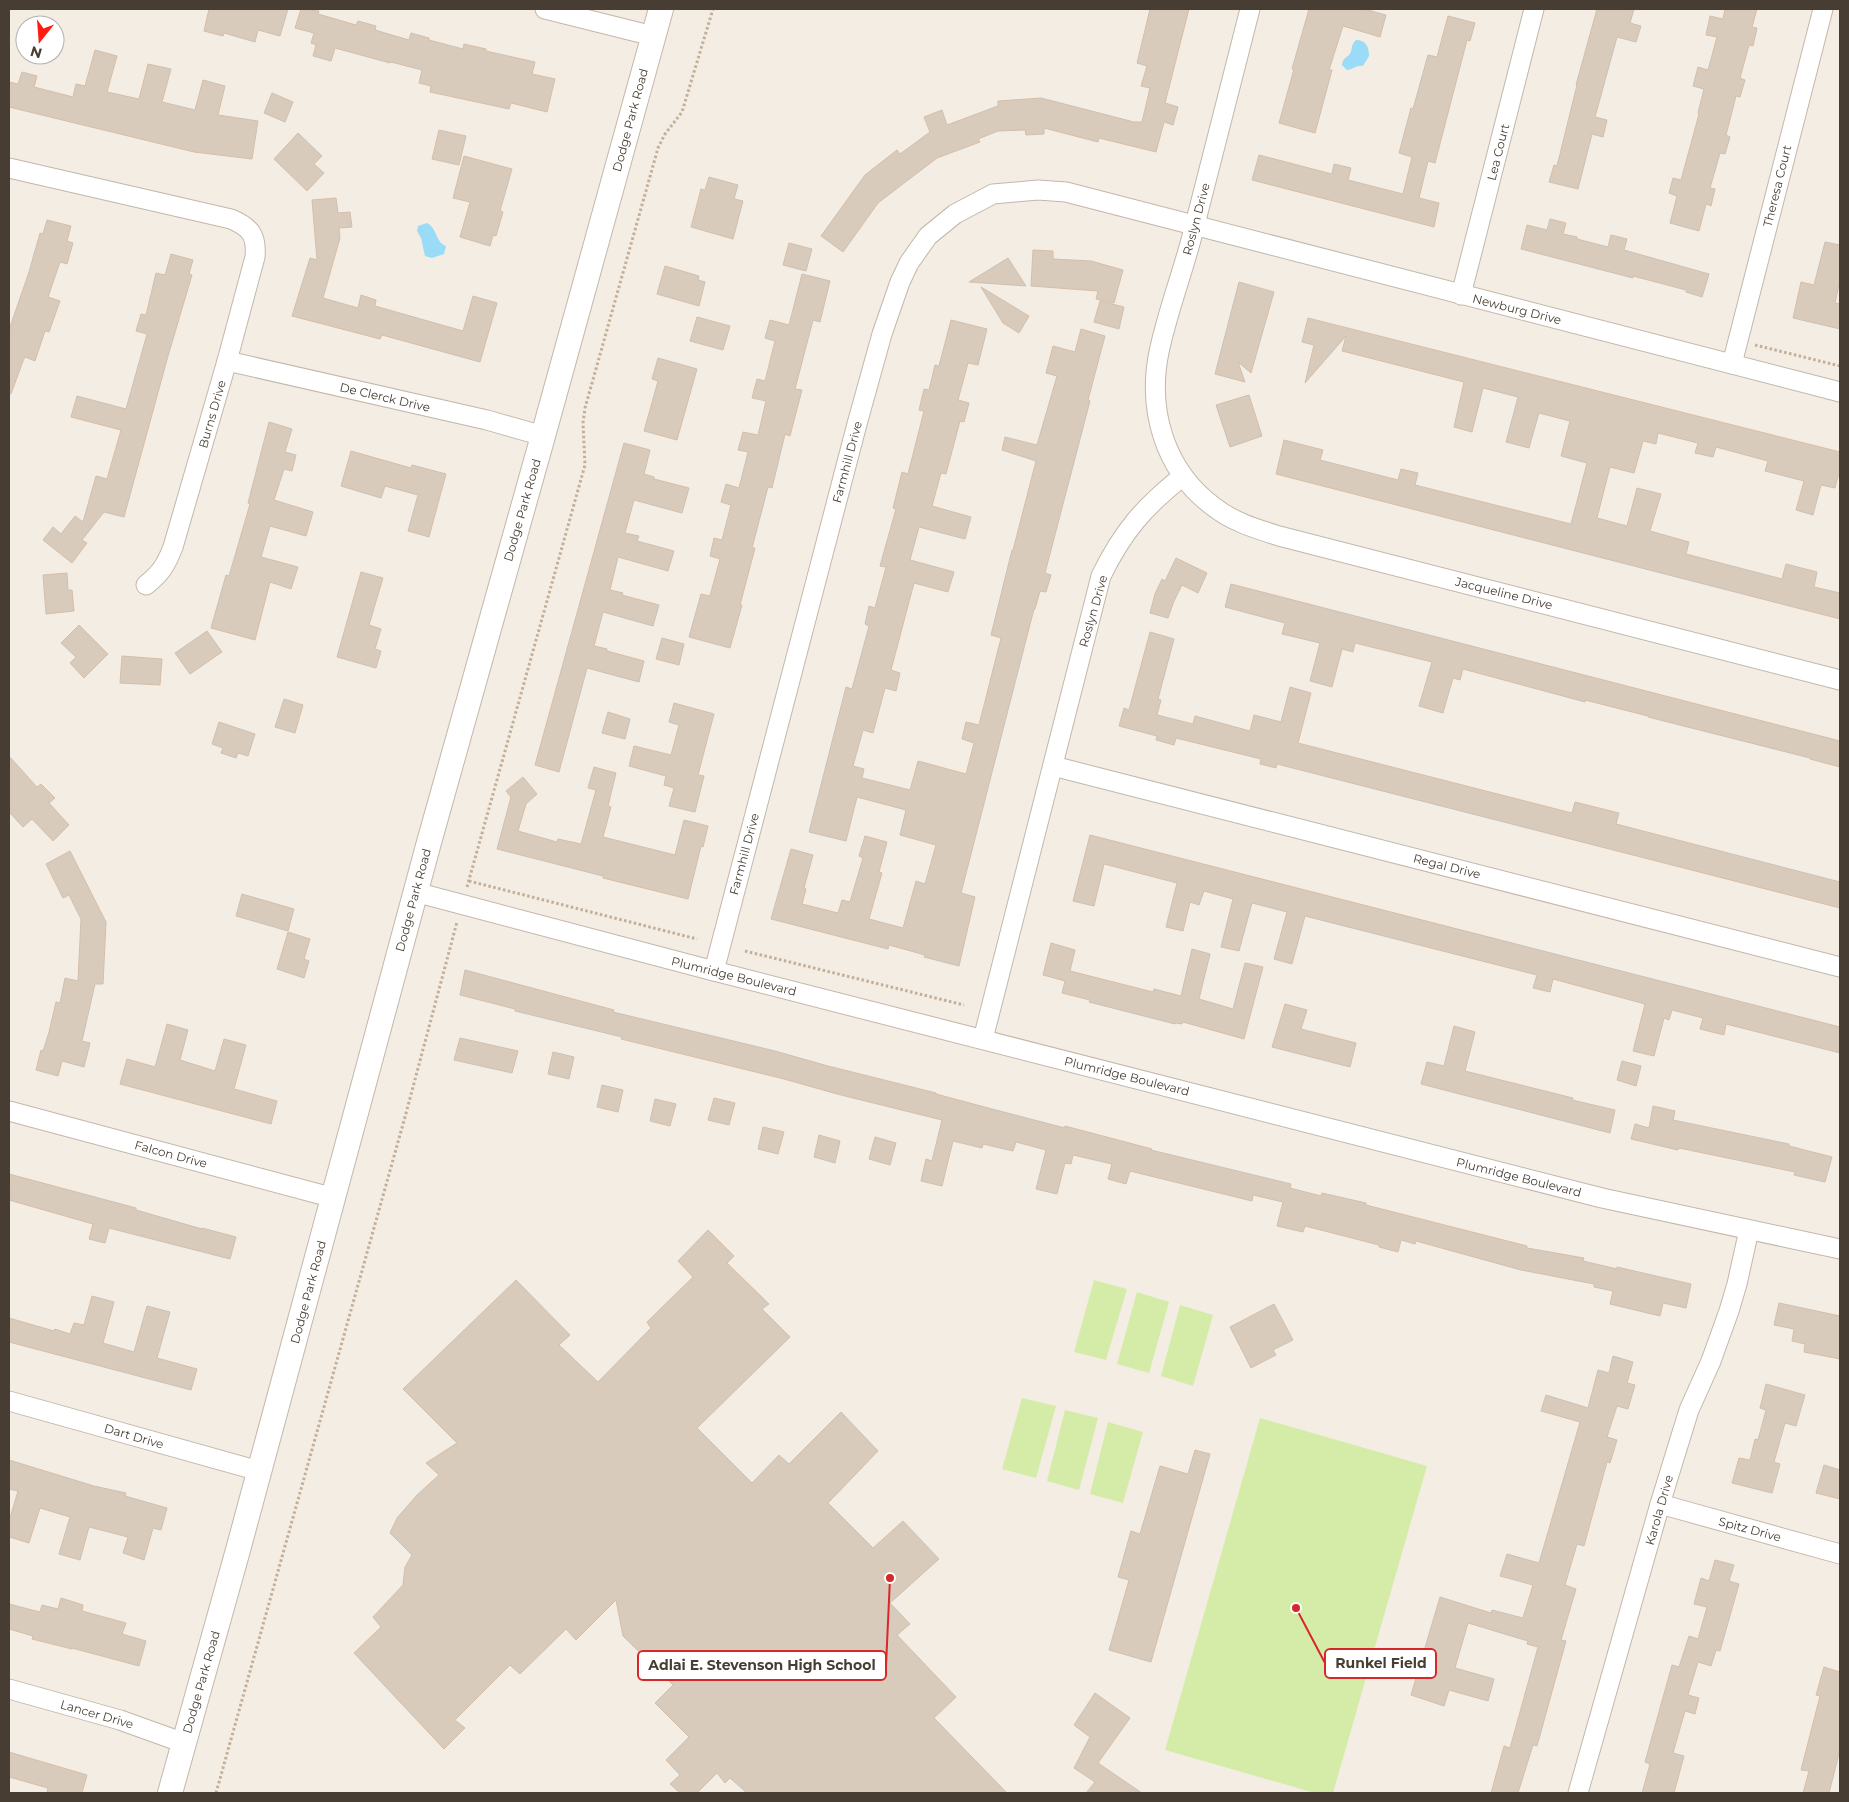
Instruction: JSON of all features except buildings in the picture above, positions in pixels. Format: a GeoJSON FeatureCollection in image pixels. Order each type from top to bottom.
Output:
{"type":"FeatureCollection","features":[{"type":"Feature","properties":{"kind":"street"},"geometry":{"type":"LineString","coordinates":[[545,9],[653,36]]}},
{"type":"Feature","properties":{"kind":"street","name":"Dodge Park Road"},"geometry":{"type":"LineString","coordinates":[[170,1793],[416,892],[661,9]]}},
{"type":"Feature","properties":{"kind":"street","name":"Roslyn Drive"},"geometry":{"type":"LineString","coordinates":[[983,1039],[1102,576],[1112,554],[1132,523],[1148,505],[1182,476],[1166,448],[1158,422],[1156,376],[1159,352],[1194,226],[1250,9]]}},
{"type":"Feature","properties":{"kind":"street","name":"Lea Court"},"geometry":{"type":"LineString","coordinates":[[1461,294],[1534,9]]}},
{"type":"Feature","properties":{"kind":"street","name":"Theresa Court"},"geometry":{"type":"LineString","coordinates":[[1732,364],[1823,9]]}},
{"type":"Feature","properties":{"kind":"street","name":"Burns Drive"},"geometry":{"type":"LineString","coordinates":[[9,168],[231,219],[243,224],[252,234],[256,245],[255,256],[227,361],[167,563],[158,576],[146,585]]}},
{"type":"Feature","properties":{"kind":"street","name":"Farmhill Drive"},"geometry":{"type":"LineString","coordinates":[[714,971],[859,415],[882,334],[900,282],[918,248],[939,225],[955,214],[993,194],[1016,191],[1066,192],[1194,226]]}},
{"type":"Feature","properties":{"kind":"street","name":"Newburg Drive"},"geometry":{"type":"LineString","coordinates":[[1194,226],[1840,392]]}},
{"type":"Feature","properties":{"kind":"street","name":"De Clerck Drive"},"geometry":{"type":"LineString","coordinates":[[227,361],[487,420],[543,436]]}},
{"type":"Feature","properties":{"kind":"street","name":"Jacqueline Drive"},"geometry":{"type":"LineString","coordinates":[[1182,476],[1215,509],[1243,524],[1279,536],[1840,680]]}},
{"type":"Feature","properties":{"kind":"street","name":"Regal Drive"},"geometry":{"type":"LineString","coordinates":[[1053,766],[1840,966]]}},
{"type":"Feature","properties":{"kind":"street","name":"Plumridge Boulevard"},"geometry":{"type":"LineString","coordinates":[[416,892],[714,971],[1602,1198],[1840,1249]]}},
{"type":"Feature","properties":{"kind":"street","name":"Falcon Drive"},"geometry":{"type":"LineString","coordinates":[[9,1111],[334,1198]]}},
{"type":"Feature","properties":{"kind":"street","name":"Karola Drive"},"geometry":{"type":"LineString","coordinates":[[1578,1793],[1660,1504],[1689,1410],[1711,1361],[1729,1311],[1749,1230]]}},
{"type":"Feature","properties":{"kind":"street","name":"Dart Drive"},"geometry":{"type":"LineString","coordinates":[[9,1401],[259,1471]]}},
{"type":"Feature","properties":{"kind":"street","name":"Spitz Drive"},"geometry":{"type":"LineString","coordinates":[[1660,1504],[1840,1554]]}},
{"type":"Feature","properties":{"kind":"street","name":"Lancer Drive"},"geometry":{"type":"LineString","coordinates":[[9,1689],[120,1720],[184,1742]]}},
{"type":"Feature","properties":{"kind":"path"},"geometry":{"type":"LineString","coordinates":[[466,890],[585,464],[582,423],[585,408],[658,148],[665,134],[682,112],[713,9]]}},
{"type":"Feature","properties":{"kind":"path"},"geometry":{"type":"LineString","coordinates":[[1752,344],[1840,366]]}},
{"type":"Feature","properties":{"kind":"path"},"geometry":{"type":"LineString","coordinates":[[469,881],[697,939]]}},
{"type":"Feature","properties":{"kind":"path"},"geometry":{"type":"LineString","coordinates":[[216,1793],[405,1117],[458,918]]}},
{"type":"Feature","properties":{"kind":"path"},"geometry":{"type":"LineString","coordinates":[[744,951],[964,1005]]}},
{"type":"Feature","properties":{"kind":"green space"},"geometry":{"type":"Polygon","coordinates":[[[1094,1280],[1127,1289],[1106,1360],[1074,1352],[1094,1280]]]}},
{"type":"Feature","properties":{"kind":"green space"},"geometry":{"type":"Polygon","coordinates":[[[1137,1292],[1169,1302],[1149,1373],[1117,1364],[1137,1292]]]}},
{"type":"Feature","properties":{"kind":"green space"},"geometry":{"type":"Polygon","coordinates":[[[1180,1305],[1213,1315],[1193,1386],[1161,1376],[1180,1305]]]}},
{"type":"Feature","properties":{"kind":"green space"},"geometry":{"type":"Polygon","coordinates":[[[1022,1398],[1056,1406],[1036,1478],[1002,1469],[1022,1398]]]}},
{"type":"Feature","properties":{"kind":"green space"},"geometry":{"type":"Polygon","coordinates":[[[1065,1410],[1098,1418],[1079,1490],[1047,1481],[1065,1410]]]}},
{"type":"Feature","properties":{"kind":"green space"},"geometry":{"type":"Polygon","coordinates":[[[1260,1418],[1427,1466],[1333,1793],[1315,1793],[1165,1750],[1260,1418]]]}},
{"type":"Feature","properties":{"kind":"green space"},"geometry":{"type":"Polygon","coordinates":[[[1108,1422],[1143,1432],[1123,1503],[1090,1494],[1108,1422]]]}},
{"type":"Feature","properties":{"kind":"water"},"geometry":{"type":"Polygon","coordinates":[[[1356,40],[1362,41],[1366,45],[1369,56],[1363,66],[1347,70],[1342,63],[1350,53],[1356,40]]]}},
{"type":"Feature","properties":{"kind":"water"},"geometry":{"type":"Polygon","coordinates":[[[427,223],[431,226],[440,242],[446,246],[444,254],[432,258],[425,256],[421,238],[417,231],[418,226],[427,223]]]}},
{"type":"Feature","properties":{"kind":"place","name":"Adlai E. Stevenson High School"},"geometry":{"type":"Point","coordinates":[890,1578]}},
{"type":"Feature","properties":{"kind":"place","name":"Runkel Field"},"geometry":{"type":"Point","coordinates":[1296,1608]}}]}
